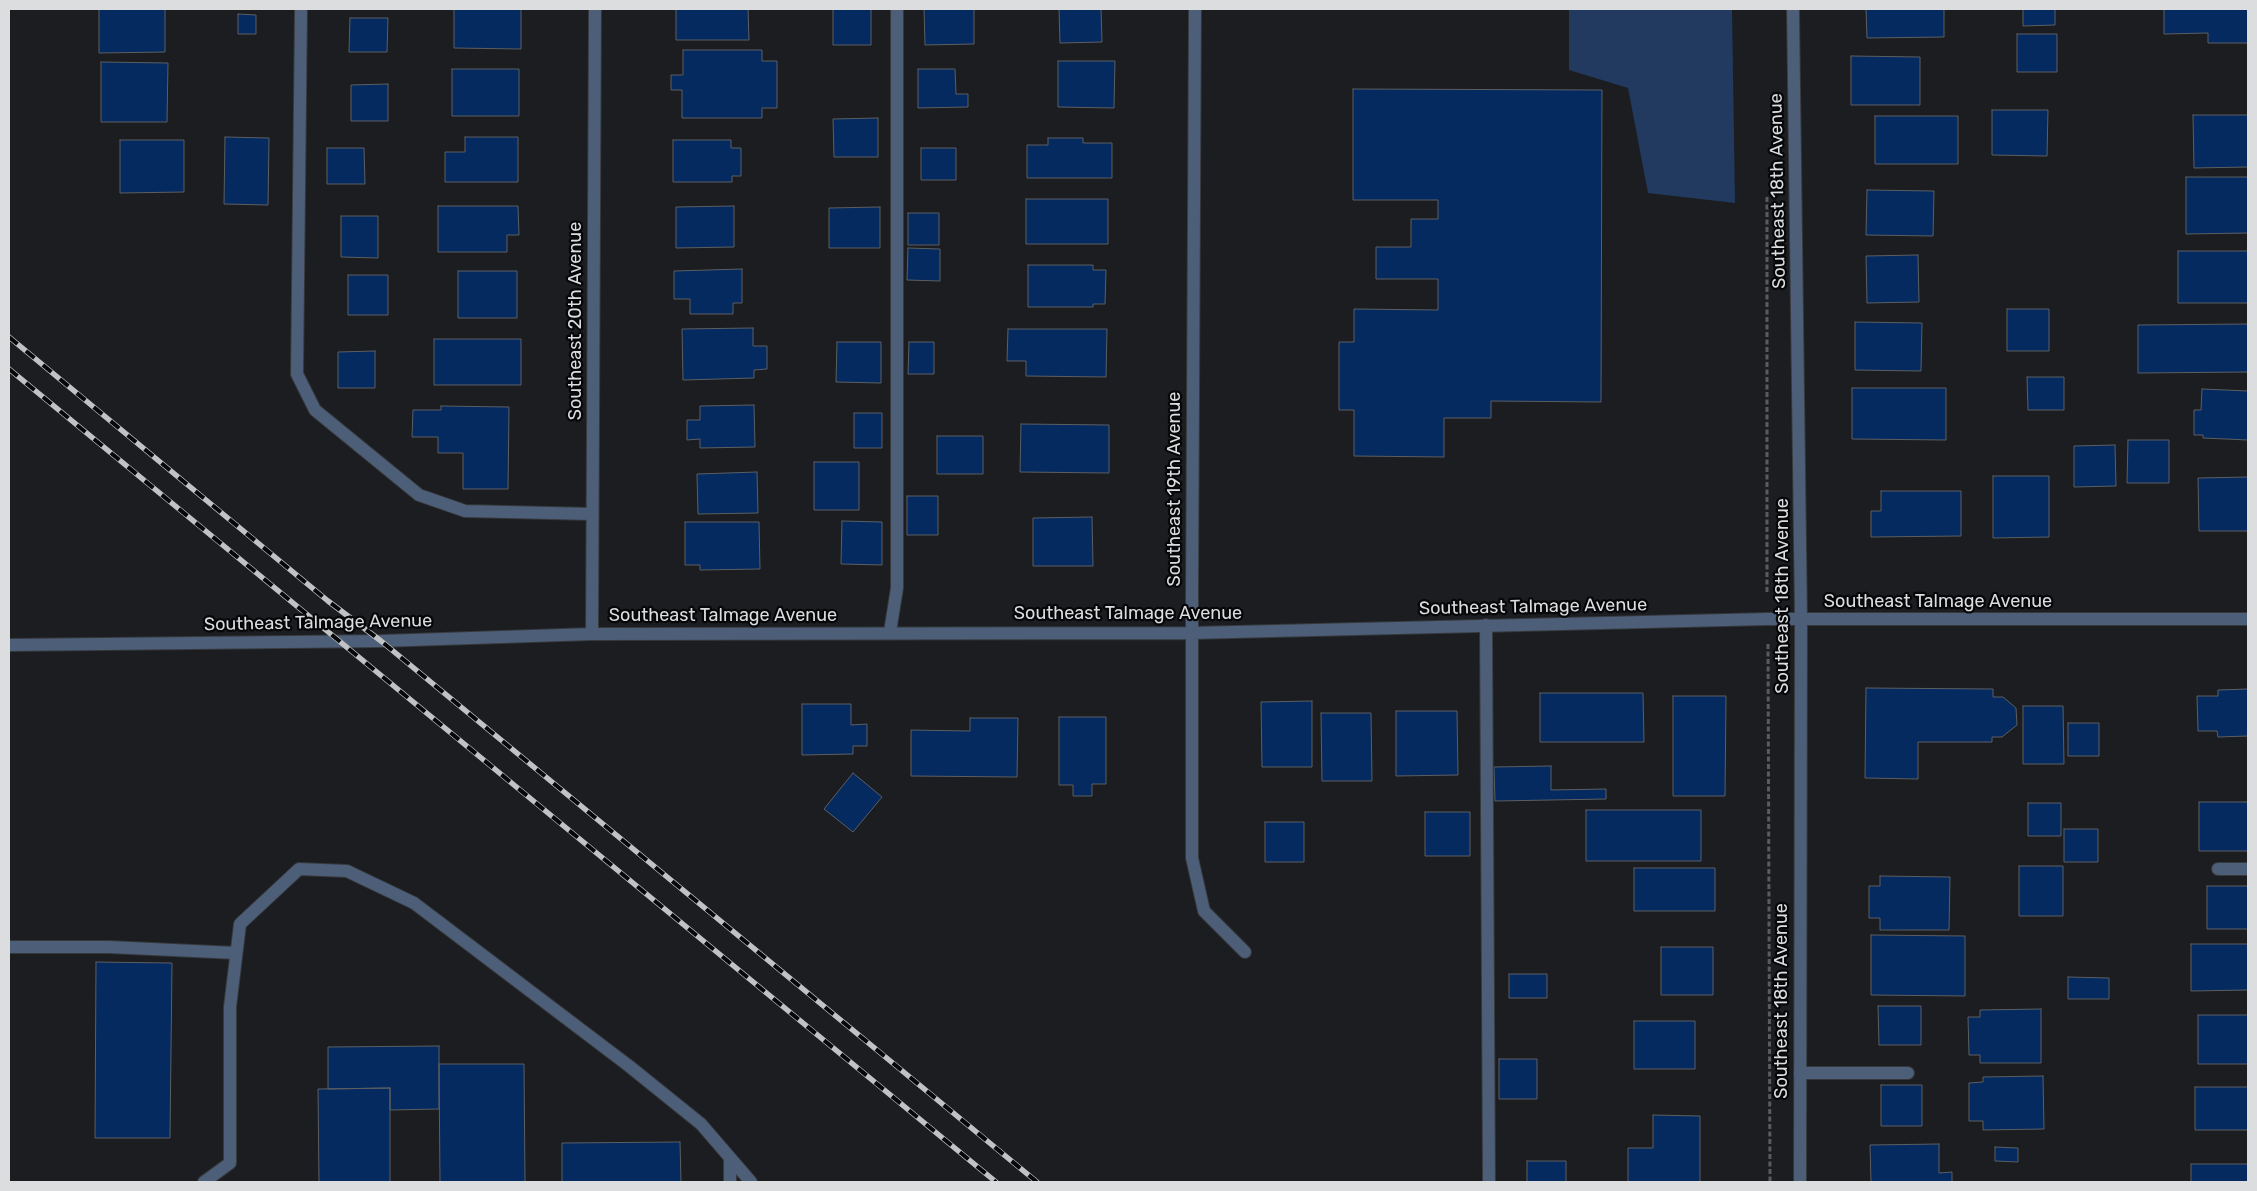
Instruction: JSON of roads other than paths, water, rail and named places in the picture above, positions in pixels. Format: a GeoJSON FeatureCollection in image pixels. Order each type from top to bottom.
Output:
{"type":"FeatureCollection","features":[{"type":"Feature","properties":{"kind":"street"},"geometry":{"type":"LineString","coordinates":[[301,9],[297,374],[315,410],[419,495],[465,511],[592,514]]}},
{"type":"Feature","properties":{"kind":"street","name":"Southeast 20th Avenue"},"geometry":{"type":"LineString","coordinates":[[592,634],[595,9]]}},
{"type":"Feature","properties":{"kind":"street"},"geometry":{"type":"LineString","coordinates":[[890,632],[897,588],[897,9]]}},
{"type":"Feature","properties":{"kind":"street","name":"Southeast 19th Avenue"},"geometry":{"type":"LineString","coordinates":[[1195,9],[1192,858],[1204,911],[1245,952]]}},
{"type":"Feature","properties":{"kind":"street","name":"Southeast 18th Avenue"},"geometry":{"type":"LineString","coordinates":[[1793,9],[1801,620],[1800,1182]]}},
{"type":"Feature","properties":{"kind":"street","name":"Southeast Talmage Avenue"},"geometry":{"type":"LineString","coordinates":[[9,645],[381,641],[592,634],[890,632],[1192,633],[1486,625],[1801,620],[2248,619]]}},
{"type":"Feature","properties":{"kind":"street"},"geometry":{"type":"LineString","coordinates":[[1486,625],[1489,1182]]}},
{"type":"Feature","properties":{"kind":"street"},"geometry":{"type":"LineString","coordinates":[[204,1182],[230,1163],[230,1007],[240,924],[299,869],[347,872],[422,908],[701,1124],[751,1182]]}},
{"type":"Feature","properties":{"kind":"street"},"geometry":{"type":"LineString","coordinates":[[2218,869],[2248,869]]}},
{"type":"Feature","properties":{"kind":"street"},"geometry":{"type":"LineString","coordinates":[[9,947],[109,947],[236,953]]}},
{"type":"Feature","properties":{"kind":"street"},"geometry":{"type":"LineString","coordinates":[[1800,1073],[1908,1073]]}},
{"type":"Feature","properties":{"kind":"street"},"geometry":{"type":"LineString","coordinates":[[730,1159],[730,1182]]}},
{"type":"Feature","properties":{"kind":"railway"},"geometry":{"type":"LineString","coordinates":[[9,337],[1037,1182]]}},
{"type":"Feature","properties":{"kind":"railway"},"geometry":{"type":"LineString","coordinates":[[9,369],[996,1182]]}}]}
